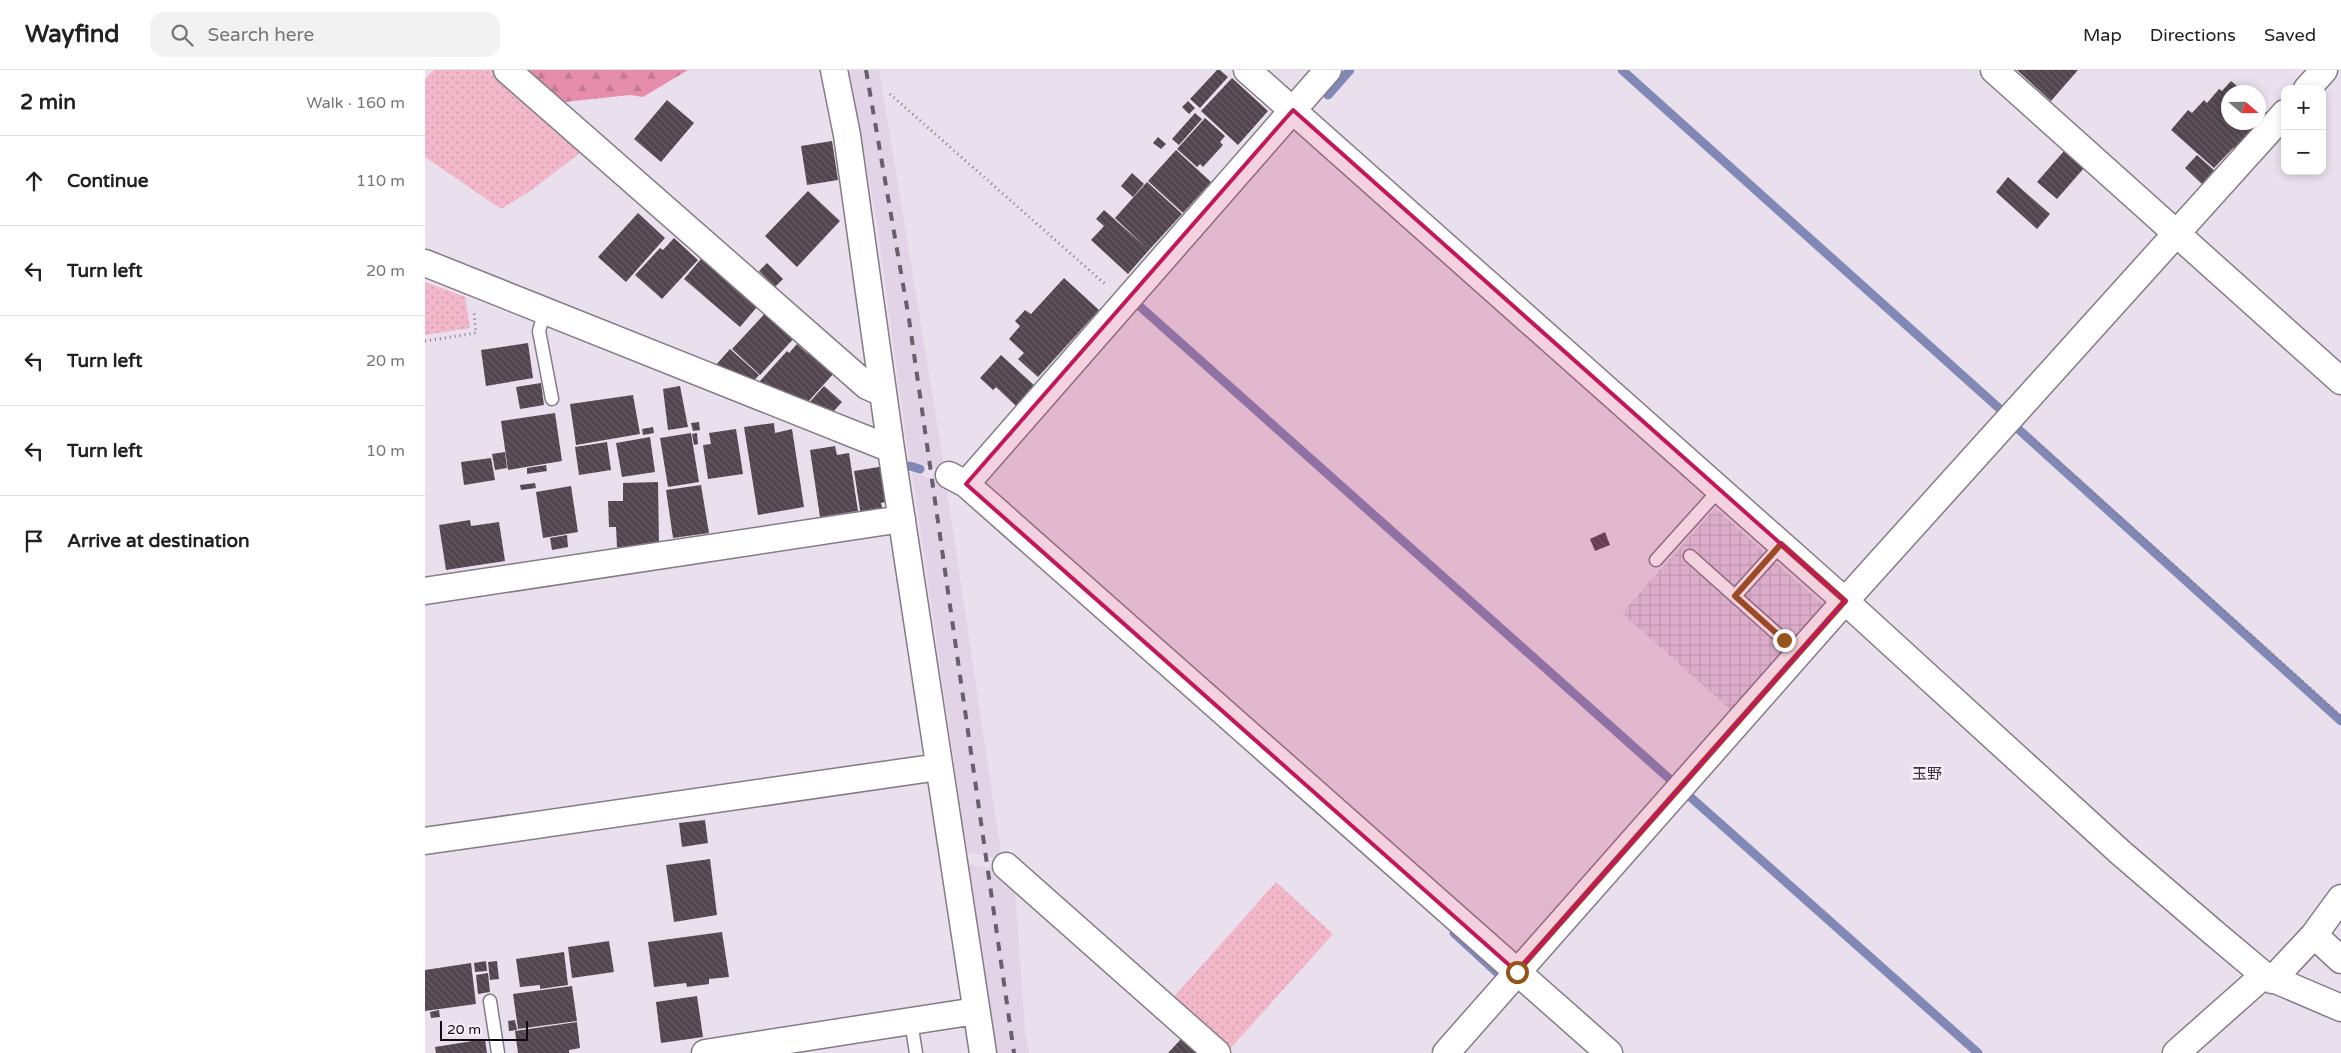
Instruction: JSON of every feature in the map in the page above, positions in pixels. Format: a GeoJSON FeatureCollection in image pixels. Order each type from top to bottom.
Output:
{"type":"FeatureCollection","features":[{"type":"Feature","properties":{"kind":"street"},"geometry":{"type":"LineString","coordinates":[[507,70],[867,386],[883,393]]}},
{"type":"Feature","properties":{"kind":"street"},"geometry":{"type":"LineString","coordinates":[[834,70],[847,135],[891,449],[983,1053]]}},
{"type":"Feature","properties":{"kind":"street"},"geometry":{"type":"LineString","coordinates":[[1247,70],[1845,601],[2121,853],[2268,977],[2341,1008]]}},
{"type":"Feature","properties":{"kind":"street"},"geometry":{"type":"LineString","coordinates":[[1328,70],[1125,302],[958,479],[1609,1053]]}},
{"type":"Feature","properties":{"kind":"street"},"geometry":{"type":"LineString","coordinates":[[1993,70],[2341,381]]}},
{"type":"Feature","properties":{"kind":"street"},"geometry":{"type":"LineString","coordinates":[[2311,85],[2324,70]]}},
{"type":"Feature","properties":{"kind":"street"},"geometry":{"type":"LineString","coordinates":[[1446,1053],[1845,601],[2281,117]]}},
{"type":"Feature","properties":{"kind":"street"},"geometry":{"type":"LineString","coordinates":[[425,263],[891,449]]}},
{"type":"Feature","properties":{"kind":"street"},"geometry":{"type":"LineString","coordinates":[[425,591],[902,520]]}},
{"type":"Feature","properties":{"kind":"street"},"geometry":{"type":"LineString","coordinates":[[425,841],[939,767]]}},
{"type":"Feature","properties":{"kind":"street"},"geometry":{"type":"LineString","coordinates":[[1007,866],[1217,1053]]}},
{"type":"Feature","properties":{"kind":"street"},"geometry":{"type":"LineString","coordinates":[[2176,1053],[2268,977],[2314,935],[2341,898]]}},
{"type":"Feature","properties":{"kind":"street"},"geometry":{"type":"LineString","coordinates":[[2314,935],[2341,960]]}},
{"type":"Feature","properties":{"kind":"street"},"geometry":{"type":"LineString","coordinates":[[705,1053],[735,1051],[977,1011]]}},
{"type":"Feature","properties":{"kind":"lane"},"geometry":{"type":"LineString","coordinates":[[545,310],[539,331],[552,399]]}},
{"type":"Feature","properties":{"kind":"lane"},"geometry":{"type":"LineString","coordinates":[[1656,560],[1719,490]]}},
{"type":"Feature","properties":{"kind":"lane"},"geometry":{"type":"LineString","coordinates":[[1735,596],[1781,544]]}},
{"type":"Feature","properties":{"kind":"lane"},"geometry":{"type":"LineString","coordinates":[[1690,556],[1784,640]]}},
{"type":"Feature","properties":{"kind":"lane"},"geometry":{"type":"LineString","coordinates":[[490,1001],[498,1053]]}},
{"type":"Feature","properties":{"kind":"lane"},"geometry":{"type":"LineString","coordinates":[[911,1022],[916,1053]]}},
{"type":"Feature","properties":{"kind":"path"},"geometry":{"type":"LineString","coordinates":[[890,94],[1125,302]]}},
{"type":"Feature","properties":{"kind":"path"},"geometry":{"type":"LineString","coordinates":[[425,341],[476,333],[470,281]]}},
{"type":"Feature","properties":{"kind":"path"},"geometry":{"type":"LineString","coordinates":[[2023,431],[2341,716]]}},
{"type":"Feature","properties":{"kind":"highlighted area"},"geometry":{"type":"Polygon","coordinates":[[[1293,110],[1845,601],[1517,972],[966,484],[1293,110]]]}},
{"type":"Feature","properties":{"kind":"shaded area"},"geometry":{"type":"Polygon","coordinates":[[[434,70],[493,70],[584,150],[530,191],[501,209],[425,157],[425,79],[434,70]]]}},
{"type":"Feature","properties":{"kind":"shaded area"},"geometry":{"type":"Polygon","coordinates":[[[849,70],[879,70],[943,459],[936,469],[909,460],[876,217],[849,70]]]}},
{"type":"Feature","properties":{"kind":"shaded area"},"geometry":{"type":"Polygon","coordinates":[[[425,282],[465,297],[470,328],[425,335],[425,282]]]}},
{"type":"Feature","properties":{"kind":"shaded area"},"geometry":{"type":"Polygon","coordinates":[[[912,472],[946,484],[1002,860],[967,852],[912,472]]]}},
{"type":"Feature","properties":{"kind":"shaded area"},"geometry":{"type":"Polygon","coordinates":[[[1715,508],[1827,608],[1734,713],[1622,613],[1715,508]]]}},
{"type":"Feature","properties":{"kind":"shaded area"},"geometry":{"type":"Polygon","coordinates":[[[971,864],[1003,872],[1015,889],[1025,1031],[1029,1053],[994,1053],[964,869],[971,864]]]}},
{"type":"Feature","properties":{"kind":"shaded area"},"geometry":{"type":"Polygon","coordinates":[[[1276,882],[1333,934],[1230,1049],[1172,999],[1276,882]]]}},
{"type":"Feature","properties":{"kind":"green space"},"geometry":{"type":"Polygon","coordinates":[[[516,70],[688,70],[643,97],[630,95],[555,103],[516,70]]]}},
{"type":"Feature","properties":{"kind":"building"},"geometry":{"type":"Polygon","coordinates":[[[1217,70],[1220,70],[1228,77],[1200,108],[1190,99],[1217,70]]]}},
{"type":"Feature","properties":{"kind":"building"},"geometry":{"type":"Polygon","coordinates":[[[2017,70],[2078,70],[2051,101],[2017,70]]]}},
{"type":"Feature","properties":{"kind":"building"},"geometry":{"type":"Polygon","coordinates":[[[1232,78],[1268,111],[1238,145],[1201,111],[1232,78]]]}},
{"type":"Feature","properties":{"kind":"building"},"geometry":{"type":"Polygon","coordinates":[[[2231,81],[2236,85],[2227,85],[2231,81]]]}},
{"type":"Feature","properties":{"kind":"building"},"geometry":{"type":"Polygon","coordinates":[[[2219,89],[2221,90],[2221,130],[2254,130],[2236,150],[2233,148],[2214,168],[2171,130],[2188,110],[2192,113],[2204,100],[2207,103],[2219,89]]]}},
{"type":"Feature","properties":{"kind":"building"},"geometry":{"type":"Polygon","coordinates":[[[667,100],[694,123],[661,162],[634,139],[667,100]]]}},
{"type":"Feature","properties":{"kind":"building"},"geometry":{"type":"Polygon","coordinates":[[[1188,101],[1195,108],[1189,114],[1182,107],[1188,101]]]}},
{"type":"Feature","properties":{"kind":"building"},"geometry":{"type":"Polygon","coordinates":[[[1195,113],[1202,119],[1179,145],[1172,139],[1195,113]]]}},
{"type":"Feature","properties":{"kind":"building"},"geometry":{"type":"Polygon","coordinates":[[[1205,118],[1225,136],[1220,142],[1223,145],[1203,167],[1200,164],[1197,167],[1177,149],[1205,118]]]}},
{"type":"Feature","properties":{"kind":"building"},"geometry":{"type":"Polygon","coordinates":[[[1158,137],[1166,144],[1161,149],[1153,143],[1158,137]]]}},
{"type":"Feature","properties":{"kind":"building"},"geometry":{"type":"Polygon","coordinates":[[[832,141],[838,180],[807,185],[801,146],[832,141]]]}},
{"type":"Feature","properties":{"kind":"building"},"geometry":{"type":"Polygon","coordinates":[[[1176,150],[1211,182],[1183,213],[1148,181],[1176,150]]]}},
{"type":"Feature","properties":{"kind":"building"},"geometry":{"type":"Polygon","coordinates":[[[2064,151],[2084,168],[2057,199],[2037,182],[2064,151]]]}},
{"type":"Feature","properties":{"kind":"building"},"geometry":{"type":"Polygon","coordinates":[[[2197,155],[2214,170],[2202,184],[2185,168],[2197,155]]]}},
{"type":"Feature","properties":{"kind":"building"},"geometry":{"type":"Polygon","coordinates":[[[1132,173],[1144,184],[1133,197],[1121,186],[1132,173]]]}},
{"type":"Feature","properties":{"kind":"building"},"geometry":{"type":"Polygon","coordinates":[[[2008,177],[2050,214],[2037,229],[1996,192],[2008,177]]]}},
{"type":"Feature","properties":{"kind":"building"},"geometry":{"type":"Polygon","coordinates":[[[1147,182],[1182,214],[1149,250],[1115,218],[1147,182]]]}},
{"type":"Feature","properties":{"kind":"building"},"geometry":{"type":"Polygon","coordinates":[[[808,191],[840,221],[797,267],[765,236],[808,191]]]}},
{"type":"Feature","properties":{"kind":"building"},"geometry":{"type":"Polygon","coordinates":[[[1104,210],[1149,250],[1128,274],[1091,240],[1104,226],[1096,219],[1104,210]]]}},
{"type":"Feature","properties":{"kind":"building"},"geometry":{"type":"Polygon","coordinates":[[[638,213],[665,238],[626,282],[598,257],[638,213]]]}},
{"type":"Feature","properties":{"kind":"building"},"geometry":{"type":"Polygon","coordinates":[[[674,238],[698,260],[662,299],[635,275],[660,248],[663,250],[674,238]]]}},
{"type":"Feature","properties":{"kind":"building"},"geometry":{"type":"Polygon","coordinates":[[[706,253],[762,301],[740,327],[684,279],[706,253]]]}},
{"type":"Feature","properties":{"kind":"building"},"geometry":{"type":"Polygon","coordinates":[[[767,263],[783,279],[775,287],[759,271],[767,263]]]}},
{"type":"Feature","properties":{"kind":"building"},"geometry":{"type":"Polygon","coordinates":[[[1064,278],[1099,310],[1038,377],[1018,359],[1024,353],[1009,339],[1020,326],[1015,321],[1025,310],[1031,314],[1064,278]]]}},
{"type":"Feature","properties":{"kind":"building"},"geometry":{"type":"Polygon","coordinates":[[[769,309],[797,335],[760,375],[732,349],[769,309]]]}},
{"type":"Feature","properties":{"kind":"building"},"geometry":{"type":"Polygon","coordinates":[[[528,343],[533,378],[486,386],[481,350],[528,343]]]}},
{"type":"Feature","properties":{"kind":"building"},"geometry":{"type":"Polygon","coordinates":[[[797,344],[807,353],[811,349],[835,372],[807,403],[759,382],[787,351],[789,353],[797,344]]]}},
{"type":"Feature","properties":{"kind":"building"},"geometry":{"type":"Polygon","coordinates":[[[730,349],[759,375],[751,384],[741,374],[739,376],[715,366],[730,349]]]}},
{"type":"Feature","properties":{"kind":"building"},"geometry":{"type":"Polygon","coordinates":[[[1001,355],[1034,385],[1016,406],[996,387],[993,390],[980,378],[1001,355]]]}},
{"type":"Feature","properties":{"kind":"building"},"geometry":{"type":"Polygon","coordinates":[[[541,383],[544,405],[520,409],[516,387],[541,383]]]}},
{"type":"Feature","properties":{"kind":"building"},"geometry":{"type":"Polygon","coordinates":[[[680,386],[688,427],[668,430],[663,389],[680,386]]]}},
{"type":"Feature","properties":{"kind":"building"},"geometry":{"type":"Polygon","coordinates":[[[824,386],[842,402],[833,412],[808,404],[824,386]]]}},
{"type":"Feature","properties":{"kind":"building"},"geometry":{"type":"Polygon","coordinates":[[[633,395],[640,434],[576,445],[570,404],[633,395]]]}},
{"type":"Feature","properties":{"kind":"building"},"geometry":{"type":"Polygon","coordinates":[[[555,413],[562,461],[508,470],[501,421],[555,413]]]}},
{"type":"Feature","properties":{"kind":"building"},"geometry":{"type":"Polygon","coordinates":[[[699,422],[700,430],[693,431],[691,423],[699,422]]]}},
{"type":"Feature","properties":{"kind":"building"},"geometry":{"type":"Polygon","coordinates":[[[774,423],[775,433],[792,429],[804,507],[758,515],[744,427],[774,423]]]}},
{"type":"Feature","properties":{"kind":"building"},"geometry":{"type":"Polygon","coordinates":[[[653,427],[654,433],[643,435],[642,429],[653,427]]]}},
{"type":"Feature","properties":{"kind":"building"},"geometry":{"type":"Polygon","coordinates":[[[736,429],[743,474],[708,479],[703,445],[711,444],[709,433],[736,429]]]}},
{"type":"Feature","properties":{"kind":"building"},"geometry":{"type":"Polygon","coordinates":[[[691,433],[699,482],[668,487],[660,438],[691,433]]]}},
{"type":"Feature","properties":{"kind":"building"},"geometry":{"type":"Polygon","coordinates":[[[697,433],[698,444],[694,445],[692,434],[697,433]]]}},
{"type":"Feature","properties":{"kind":"building"},"geometry":{"type":"Polygon","coordinates":[[[650,437],[655,472],[622,477],[616,443],[650,437]]]}},
{"type":"Feature","properties":{"kind":"building"},"geometry":{"type":"Polygon","coordinates":[[[607,442],[611,470],[579,475],[575,447],[607,442]]]}},
{"type":"Feature","properties":{"kind":"building"},"geometry":{"type":"Polygon","coordinates":[[[835,446],[837,455],[849,453],[858,511],[820,517],[810,450],[835,446]]]}},
{"type":"Feature","properties":{"kind":"building"},"geometry":{"type":"Polygon","coordinates":[[[505,452],[507,468],[495,470],[492,454],[505,452]]]}},
{"type":"Feature","properties":{"kind":"building"},"geometry":{"type":"Polygon","coordinates":[[[491,458],[495,480],[464,485],[461,462],[491,458]]]}},
{"type":"Feature","properties":{"kind":"building"},"geometry":{"type":"Polygon","coordinates":[[[546,465],[547,471],[527,474],[527,468],[546,465]]]}},
{"type":"Feature","properties":{"kind":"building"},"geometry":{"type":"Polygon","coordinates":[[[885,466],[890,501],[881,503],[883,512],[861,516],[854,471],[885,466]]]}},
{"type":"Feature","properties":{"kind":"building"},"geometry":{"type":"Polygon","coordinates":[[[658,482],[659,546],[617,547],[616,527],[609,527],[608,501],[623,501],[623,483],[658,482]]]}},
{"type":"Feature","properties":{"kind":"building"},"geometry":{"type":"Polygon","coordinates":[[[535,483],[536,488],[521,490],[520,485],[535,483]]]}},
{"type":"Feature","properties":{"kind":"building"},"geometry":{"type":"Polygon","coordinates":[[[701,485],[709,533],[673,538],[666,490],[701,485]]]}},
{"type":"Feature","properties":{"kind":"building"},"geometry":{"type":"Polygon","coordinates":[[[571,486],[578,532],[543,538],[536,492],[571,486]]]}},
{"type":"Feature","properties":{"kind":"building"},"geometry":{"type":"Polygon","coordinates":[[[470,520],[471,526],[499,522],[505,561],[446,570],[439,525],[470,520]]]}},
{"type":"Feature","properties":{"kind":"building"},"geometry":{"type":"Polygon","coordinates":[[[1605,532],[1610,545],[1595,551],[1590,539],[1605,532]]]}},
{"type":"Feature","properties":{"kind":"building"},"geometry":{"type":"Polygon","coordinates":[[[567,535],[568,547],[552,550],[550,538],[567,535]]]}},
{"type":"Feature","properties":{"kind":"building"},"geometry":{"type":"Polygon","coordinates":[[[705,820],[708,843],[682,847],[679,823],[705,820]]]}},
{"type":"Feature","properties":{"kind":"building"},"geometry":{"type":"Polygon","coordinates":[[[710,859],[717,915],[674,922],[666,865],[710,859]]]}},
{"type":"Feature","properties":{"kind":"building"},"geometry":{"type":"Polygon","coordinates":[[[722,932],[729,977],[709,979],[709,984],[687,987],[686,983],[654,987],[648,942],[722,932]]]}},
{"type":"Feature","properties":{"kind":"building"},"geometry":{"type":"Polygon","coordinates":[[[609,941],[614,972],[572,978],[568,947],[609,941]]]}},
{"type":"Feature","properties":{"kind":"building"},"geometry":{"type":"Polygon","coordinates":[[[564,952],[568,985],[540,989],[540,985],[520,987],[516,959],[564,952]]]}},
{"type":"Feature","properties":{"kind":"building"},"geometry":{"type":"Polygon","coordinates":[[[486,961],[487,971],[475,972],[474,963],[486,961]]]}},
{"type":"Feature","properties":{"kind":"building"},"geometry":{"type":"Polygon","coordinates":[[[497,961],[499,979],[490,980],[488,962],[497,961]]]}},
{"type":"Feature","properties":{"kind":"building"},"geometry":{"type":"Polygon","coordinates":[[[471,963],[476,1004],[425,1011],[425,970],[471,963]]]}},
{"type":"Feature","properties":{"kind":"building"},"geometry":{"type":"Polygon","coordinates":[[[488,973],[490,992],[478,994],[476,975],[488,973]]]}},
{"type":"Feature","properties":{"kind":"building"},"geometry":{"type":"Polygon","coordinates":[[[572,986],[577,1021],[518,1029],[513,994],[572,986]]]}},
{"type":"Feature","properties":{"kind":"building"},"geometry":{"type":"Polygon","coordinates":[[[697,996],[703,1037],[661,1043],[656,1002],[697,996]]]}},
{"type":"Feature","properties":{"kind":"building"},"geometry":{"type":"Polygon","coordinates":[[[439,1010],[440,1017],[431,1018],[430,1012],[439,1010]]]}},
{"type":"Feature","properties":{"kind":"building"},"geometry":{"type":"Polygon","coordinates":[[[515,1020],[517,1030],[509,1031],[508,1021],[515,1020]]]}},
{"type":"Feature","properties":{"kind":"building"},"geometry":{"type":"Polygon","coordinates":[[[577,1022],[580,1048],[569,1050],[569,1053],[518,1053],[515,1031],[577,1022]]]}},
{"type":"Feature","properties":{"kind":"building"},"geometry":{"type":"Polygon","coordinates":[[[1182,1038],[1199,1053],[1168,1053],[1182,1038]]]}},
{"type":"Feature","properties":{"kind":"building"},"geometry":{"type":"Polygon","coordinates":[[[485,1039],[487,1053],[436,1053],[435,1047],[485,1039]]]}},
{"type":"Feature","properties":{"kind":"waterway"},"geometry":{"type":"LineString","coordinates":[[1328,95],[1350,70]]}},
{"type":"Feature","properties":{"kind":"waterway"},"geometry":{"type":"LineString","coordinates":[[1622,70],[2001,410]]}},
{"type":"Feature","properties":{"kind":"waterway"},"geometry":{"type":"LineString","coordinates":[[1136,303],[1673,782]]}},
{"type":"Feature","properties":{"kind":"waterway"},"geometry":{"type":"LineString","coordinates":[[2016,427],[2341,721]]}},
{"type":"Feature","properties":{"kind":"waterway"},"geometry":{"type":"LineString","coordinates":[[910,466],[920,469]]}},
{"type":"Feature","properties":{"kind":"waterway"},"geometry":{"type":"LineString","coordinates":[[1687,794],[1978,1053]]}},
{"type":"Feature","properties":{"kind":"waterway"},"geometry":{"type":"LineString","coordinates":[[1454,933],[1502,977]]}},
{"type":"Feature","properties":{"kind":"railway"},"geometry":{"type":"LineString","coordinates":[[866,70],[909,319],[1014,1053]]}},
{"type":"Feature","properties":{"kind":"district","name":"玉野"},"geometry":{"type":"Point","coordinates":[1927,774]}},
{"type":"Feature","properties":{"kind":"route"},"geometry":{"type":"LineString","coordinates":[[1517,972],[1845,601],[1781,544],[1735,596],[1784,640]]}}]}
